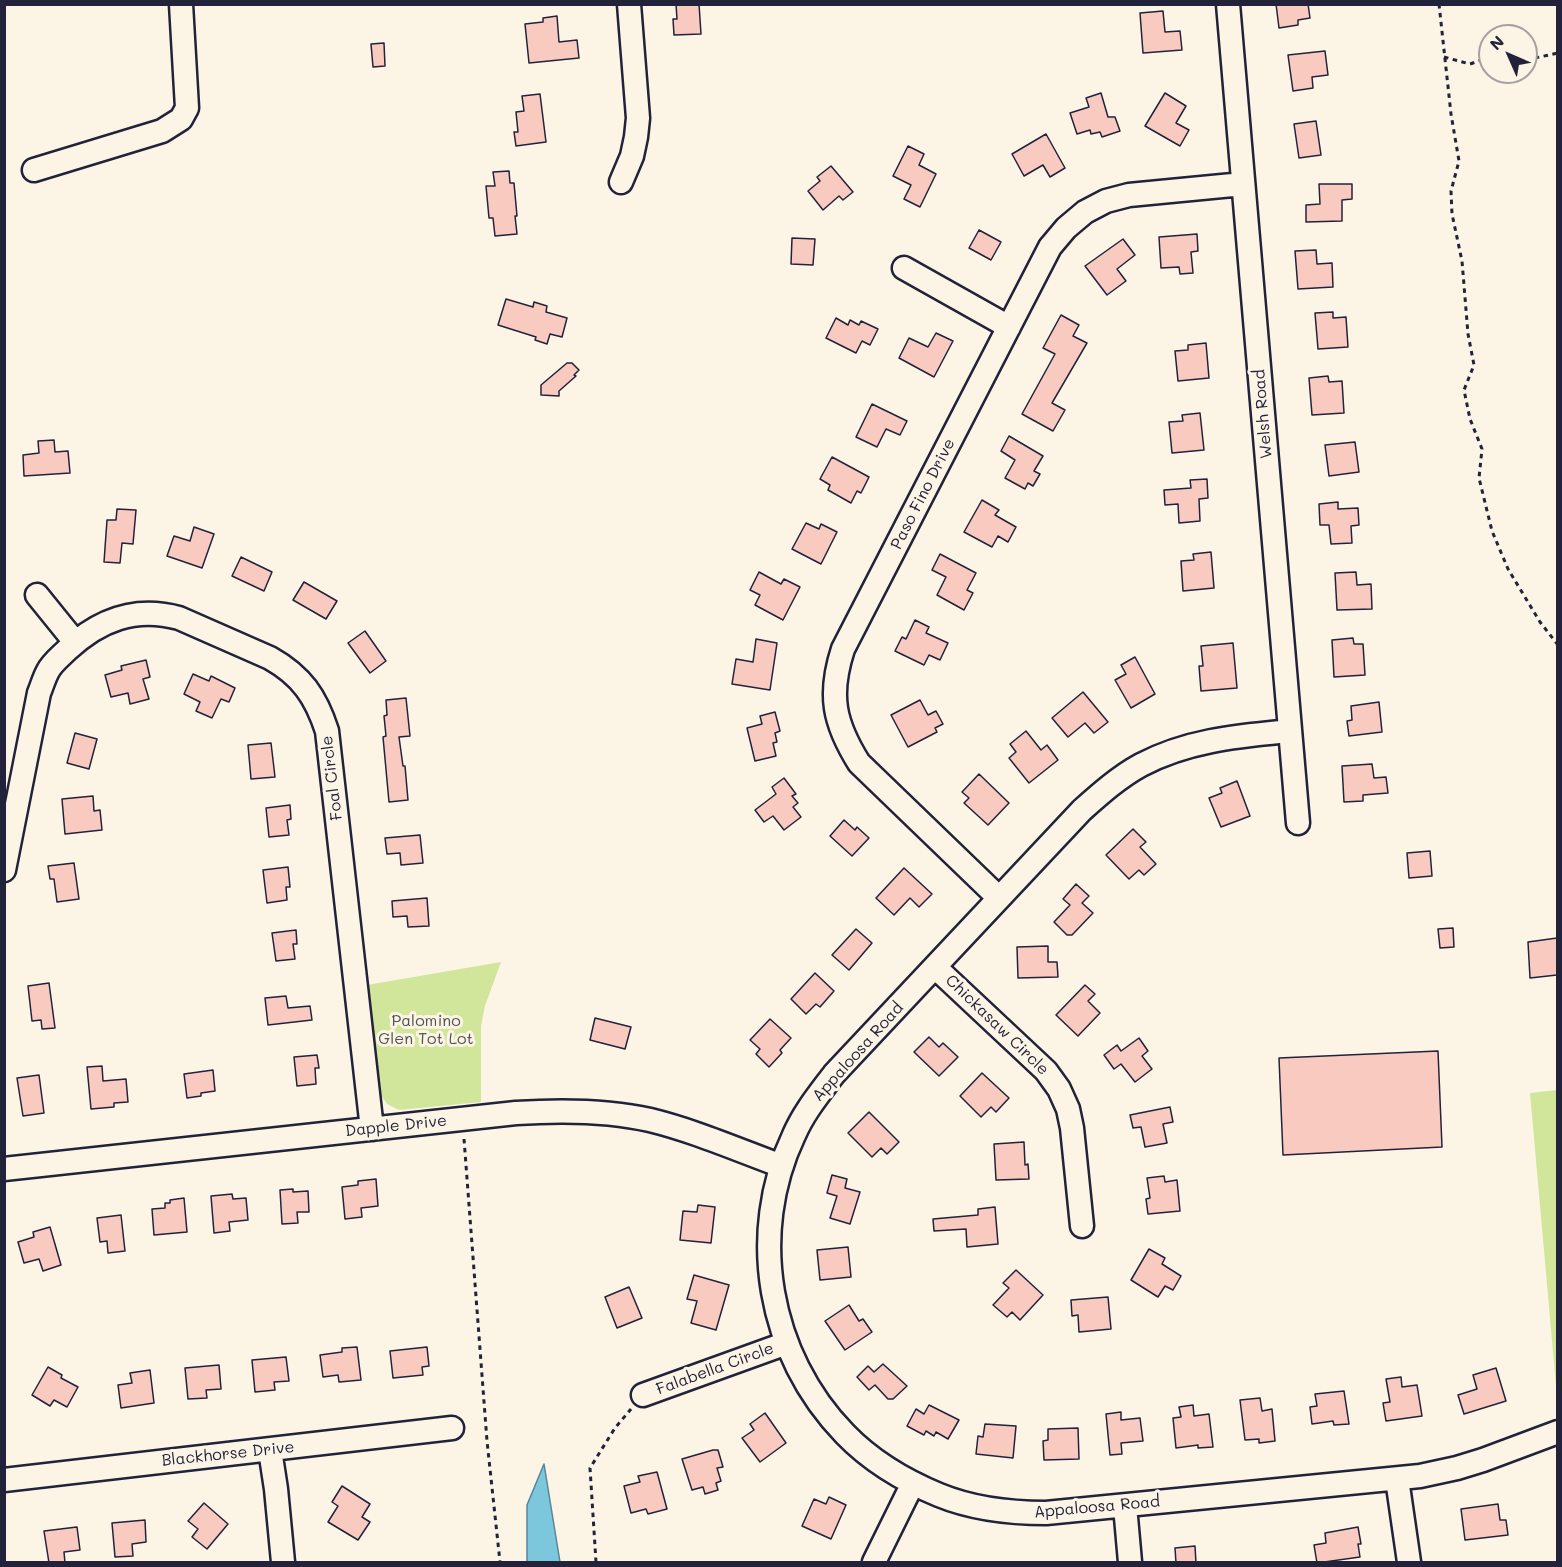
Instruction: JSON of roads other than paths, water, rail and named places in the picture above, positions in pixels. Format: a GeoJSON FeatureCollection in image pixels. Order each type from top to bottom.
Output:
{"type":"FeatureCollection","features":[{"type":"Feature","properties":{"kind":"street"},"geometry":{"type":"LineString","coordinates":[[34,170],[162,131],[181,119],[187,108],[181,4]]}},
{"type":"Feature","properties":{"kind":"street"},"geometry":{"type":"LineString","coordinates":[[621,182],[632,156],[638,118],[629,4]]}},
{"type":"Feature","properties":{"kind":"street","name":"Welsh Road"},"geometry":{"type":"LineString","coordinates":[[1227,4],[1298,823]]}},
{"type":"Feature","properties":{"kind":"street","name":"Paso Fino Drive"},"geometry":{"type":"LineString","coordinates":[[999,898],[859,764],[846,743],[838,720],[835,688],[838,664],[843,649],[1050,247],[1066,228],[1085,212],[1106,201],[1129,195],[1243,184]]}},
{"type":"Feature","properties":{"kind":"street"},"geometry":{"type":"LineString","coordinates":[[904,268],[1009,327]]}},
{"type":"Feature","properties":{"kind":"street"},"geometry":{"type":"LineString","coordinates":[[37,595],[75,642]]}},
{"type":"Feature","properties":{"kind":"street","name":"Foal Circle"},"geometry":{"type":"LineString","coordinates":[[4,870],[39,693],[47,672],[75,642],[117,618],[145,613],[165,614],[179,618],[283,665],[309,691],[320,710],[327,731],[372,1129]]}},
{"type":"Feature","properties":{"kind":"street","name":"Appaloosa Road"},"geometry":{"type":"LineString","coordinates":[[1290,730],[1231,736],[1176,750],[1141,766],[1103,792],[1082,810],[828,1082],[802,1119],[782,1166],[775,1188],[769,1225],[771,1287],[787,1344],[811,1392],[846,1435],[875,1460],[913,1483],[941,1496],[989,1509],[1046,1513],[1420,1476],[1457,1468],[1557,1432]]}},
{"type":"Feature","properties":{"kind":"street","name":"Chickasaw Circle"},"geometry":{"type":"LineString","coordinates":[[935,967],[1046,1071],[1059,1089],[1068,1109],[1072,1128],[1082,1226]]}},
{"type":"Feature","properties":{"kind":"street","name":"Dapple Drive"},"geometry":{"type":"LineString","coordinates":[[4,1169],[541,1111],[624,1115],[676,1127],[782,1166]]}},
{"type":"Feature","properties":{"kind":"street","name":"Falabella Circle"},"geometry":{"type":"LineString","coordinates":[[643,1395],[787,1344]]}},
{"type":"Feature","properties":{"kind":"street","name":"Blackhorse Drive"},"geometry":{"type":"LineString","coordinates":[[4,1480],[452,1428]]}},
{"type":"Feature","properties":{"kind":"street"},"geometry":{"type":"LineString","coordinates":[[270,1450],[283,1563]]}},
{"type":"Feature","properties":{"kind":"street"},"geometry":{"type":"LineString","coordinates":[[1397,1479],[1409,1563]]}},
{"type":"Feature","properties":{"kind":"street"},"geometry":{"type":"LineString","coordinates":[[874,1563],[913,1483]]}},
{"type":"Feature","properties":{"kind":"street"},"geometry":{"type":"LineString","coordinates":[[1125,1506],[1130,1563]]}},
{"type":"Feature","properties":{"kind":"water"},"geometry":{"type":"Polygon","coordinates":[[[544,1464],[560,1562],[527,1562],[527,1505],[544,1464]]]}},
{"type":"Feature","properties":{"kind":"park label","name":"Palomino Glen Tot Lot"},"geometry":{"type":"Point","coordinates":[426,1030]}}]}
